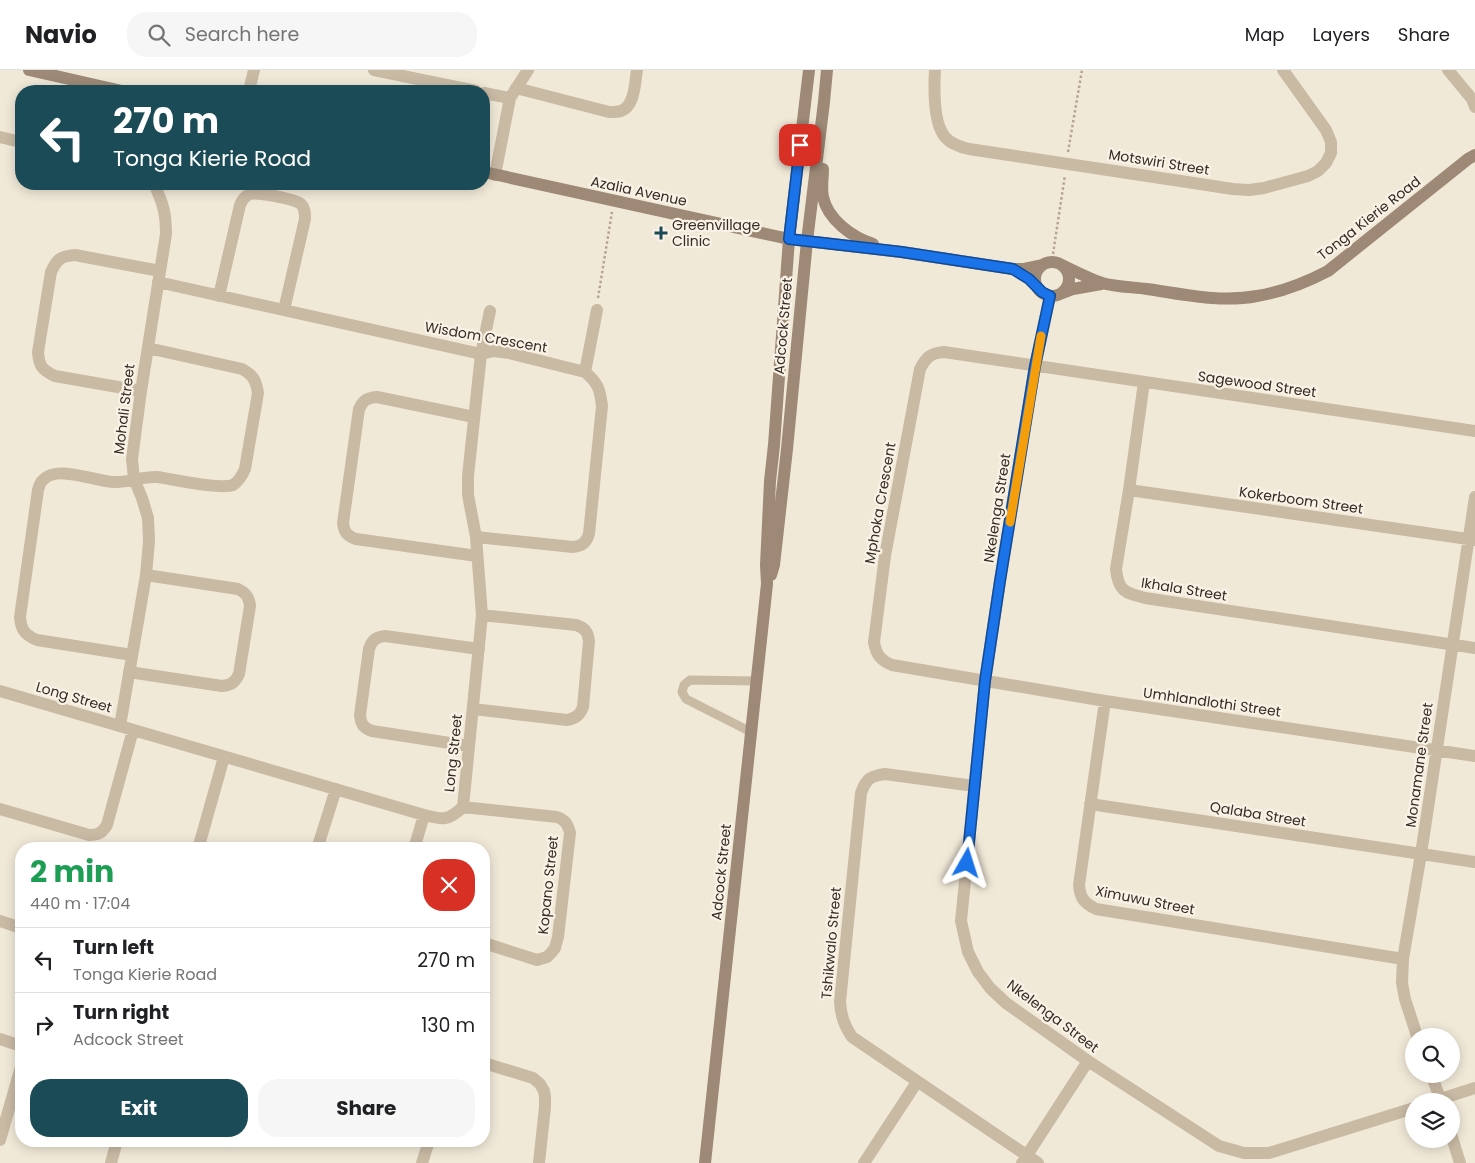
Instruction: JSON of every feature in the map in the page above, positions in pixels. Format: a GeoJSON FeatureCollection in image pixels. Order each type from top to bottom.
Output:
{"type":"FeatureCollection","features":[{"type":"Feature","properties":{"kind":"main road"},"geometry":{"type":"LineString","coordinates":[[29,70],[95,85]]}},
{"type":"Feature","properties":{"kind":"main road","name":"Adcock Street"},"geometry":{"type":"LineString","coordinates":[[768,584],[766,565],[770,481],[789,239],[809,70]]}},
{"type":"Feature","properties":{"kind":"main road","name":"Adcock Street"},"geometry":{"type":"LineString","coordinates":[[705,1163],[751,732],[768,584],[774,565],[788,439],[806,241],[824,102],[826,70]]}},
{"type":"Feature","properties":{"kind":"main road"},"geometry":{"type":"LineString","coordinates":[[824,102],[826,134],[822,196],[826,207],[838,223],[862,240],[902,252]]}},
{"type":"Feature","properties":{"kind":"main road","name":"Tonga Kierie Road"},"geometry":{"type":"LineString","coordinates":[[1060,264],[1074,272],[1104,283],[1211,298],[1255,297],[1279,292],[1303,284],[1328,271],[1473,154]]}},
{"type":"Feature","properties":{"kind":"main road","name":"Azalia Avenue"},"geometry":{"type":"LineString","coordinates":[[490,173],[789,239],[806,241]]}},
{"type":"Feature","properties":{"kind":"main road"},"geometry":{"type":"LineString","coordinates":[[806,241],[902,252],[1013,269],[1023,269],[1051,262],[1060,264],[1067,271],[1069,280],[1066,289],[1054,295],[1042,292],[1013,269]]}},
{"type":"Feature","properties":{"kind":"main road"},"geometry":{"type":"LineString","coordinates":[[1036,286],[1035,276],[1042,265]]}},
{"type":"Feature","properties":{"kind":"main road","name":"Tonga Kierie Road"},"geometry":{"type":"LineString","coordinates":[[1054,295],[1088,285],[1104,283]]}},
{"type":"Feature","properties":{"kind":"street"},"geometry":{"type":"LineString","coordinates":[[250,85],[254,70]]}},
{"type":"Feature","properties":{"kind":"street"},"geometry":{"type":"LineString","coordinates":[[374,70],[447,85]]}},
{"type":"Feature","properties":{"kind":"street"},"geometry":{"type":"LineString","coordinates":[[490,170],[513,93],[528,70]]}},
{"type":"Feature","properties":{"kind":"street"},"geometry":{"type":"LineString","coordinates":[[490,93],[513,93],[609,112],[621,111],[628,107],[632,98],[637,70]]}},
{"type":"Feature","properties":{"kind":"street","name":"Motswiri Street"},"geometry":{"type":"LineString","coordinates":[[935,70],[936,108],[939,127],[945,138],[956,145],[1008,155],[1249,190],[1264,188],[1308,176],[1318,171],[1326,163],[1331,153],[1331,142],[1326,130],[1283,70]]}},
{"type":"Feature","properties":{"kind":"street"},"geometry":{"type":"LineString","coordinates":[[1448,70],[1474,103]]}},
{"type":"Feature","properties":{"kind":"street"},"geometry":{"type":"LineString","coordinates":[[0,137],[15,141]]}},
{"type":"Feature","properties":{"kind":"street","name":"Mohali Street"},"geometry":{"type":"LineString","coordinates":[[120,726],[146,575],[149,541],[148,518],[134,479],[132,459],[166,234],[166,216],[157,190]]}},
{"type":"Feature","properties":{"kind":"street"},"geometry":{"type":"LineString","coordinates":[[220,296],[240,205],[243,199],[249,194],[256,194],[294,201],[301,204],[305,211],[305,219],[284,310]]}},
{"type":"Feature","properties":{"kind":"street","name":"Wisdom Crescent"},"geometry":{"type":"LineString","coordinates":[[141,391],[55,376],[45,372],[39,363],[38,352],[51,272],[55,262],[64,256],[75,255],[159,277],[220,296],[481,354],[494,351],[509,353],[585,372]]}},
{"type":"Feature","properties":{"kind":"street","name":"Nkelenga Street"},"geometry":{"type":"LineString","coordinates":[[1054,295],[1035,366],[985,681],[961,921],[968,952],[978,972],[990,988],[1006,1003],[1088,1061],[1219,1146],[1244,1153],[1269,1153],[1405,1111]]}},
{"type":"Feature","properties":{"kind":"street"},"geometry":{"type":"LineString","coordinates":[[476,537],[573,547],[580,546],[586,541],[589,534],[602,406],[601,393],[594,380],[585,372],[597,310]]}},
{"type":"Feature","properties":{"kind":"street","name":"Long Street"},"geometry":{"type":"LineString","coordinates":[[0,691],[424,815],[439,819],[453,817],[463,806],[482,614],[476,537],[468,495],[468,476],[481,354],[490,311]]}},
{"type":"Feature","properties":{"kind":"street"},"geometry":{"type":"LineString","coordinates":[[132,655],[37,640],[27,636],[21,627],[20,617],[38,490],[42,480],[51,474],[62,473],[114,482],[146,476],[221,486],[232,485],[240,479],[245,469],[258,393],[257,383],[251,374],[242,369],[148,348]]}},
{"type":"Feature","properties":{"kind":"street","name":"Mphoka Crescent"},"geometry":{"type":"LineString","coordinates":[[985,681],[892,665],[882,661],[876,652],[874,642],[885,556],[920,369],[925,359],[933,353],[944,352],[1035,366]]}},
{"type":"Feature","properties":{"kind":"street","name":"Sagewood Street"},"geometry":{"type":"LineString","coordinates":[[1035,366],[1475,431]]}},
{"type":"Feature","properties":{"kind":"street","name":"Ikhala Street"},"geometry":{"type":"LineString","coordinates":[[1144,382],[1116,569],[1120,588],[1129,594],[1154,600],[1475,648]]}},
{"type":"Feature","properties":{"kind":"street"},"geometry":{"type":"LineString","coordinates":[[474,417],[377,397],[369,398],[363,402],[359,409],[343,523],[344,530],[349,536],[356,539],[477,556]]}},
{"type":"Feature","properties":{"kind":"street","name":"Kokerboom Street"},"geometry":{"type":"LineString","coordinates":[[1129,490],[1472,540]]}},
{"type":"Feature","properties":{"kind":"street","name":"Monamane Street"},"geometry":{"type":"LineString","coordinates":[[1414,1028],[1402,983],[1403,959],[1421,854],[1452,645],[1472,540],[1475,497]]}},
{"type":"Feature","properties":{"kind":"street"},"geometry":{"type":"LineString","coordinates":[[129,672],[222,686],[230,685],[236,681],[239,674],[250,606],[249,598],[244,592],[238,589],[146,575]]}},
{"type":"Feature","properties":{"kind":"street"},"geometry":{"type":"LineString","coordinates":[[473,709],[567,720],[574,719],[580,714],[583,707],[589,641],[588,634],[583,628],[576,625],[482,614]]}},
{"type":"Feature","properties":{"kind":"street"},"geometry":{"type":"LineString","coordinates":[[469,746],[372,731],[365,728],[360,722],[360,715],[369,649],[371,642],[378,637],[385,636],[478,649]]}},
{"type":"Feature","properties":{"kind":"street","name":"Umhlandlothi Street"},"geometry":{"type":"LineString","coordinates":[[985,681],[1105,701],[1475,756]]}},
{"type":"Feature","properties":{"kind":"street","name":"Ximuwu Street"},"geometry":{"type":"LineString","coordinates":[[1105,701],[1079,885],[1080,896],[1086,904],[1096,909],[1403,959]]}},
{"type":"Feature","properties":{"kind":"street"},"geometry":{"type":"LineString","coordinates":[[0,809],[89,835],[96,835],[103,831],[107,825],[133,730]]}},
{"type":"Feature","properties":{"kind":"street"},"geometry":{"type":"LineString","coordinates":[[200,842],[224,757]]}},
{"type":"Feature","properties":{"kind":"street","name":"Tshikwalo Street"},"geometry":{"type":"LineString","coordinates":[[974,786],[885,774],[874,775],[865,782],[861,793],[840,1002],[841,1016],[852,1037],[1024,1159],[1038,1163]]}},
{"type":"Feature","properties":{"kind":"street"},"geometry":{"type":"LineString","coordinates":[[319,842],[336,789]]}},
{"type":"Feature","properties":{"kind":"street","name":"Qalaba Street"},"geometry":{"type":"LineString","coordinates":[[1090,804],[1475,862]]}},
{"type":"Feature","properties":{"kind":"street","name":"Kopano Street"},"geometry":{"type":"LineString","coordinates":[[463,806],[557,817],[564,820],[569,826],[570,833],[558,937],[555,948],[547,957],[537,960],[490,945]]}},
{"type":"Feature","properties":{"kind":"street"},"geometry":{"type":"LineString","coordinates":[[416,842],[424,815]]}},
{"type":"Feature","properties":{"kind":"street"},"geometry":{"type":"LineString","coordinates":[[0,922],[15,926]]}},
{"type":"Feature","properties":{"kind":"street"},"geometry":{"type":"LineString","coordinates":[[0,1039],[15,1044]]}},
{"type":"Feature","properties":{"kind":"street"},"geometry":{"type":"LineString","coordinates":[[1024,1159],[1088,1061]]}},
{"type":"Feature","properties":{"kind":"street"},"geometry":{"type":"LineString","coordinates":[[490,1065],[533,1078],[544,1091],[545,1102],[539,1163]]}},
{"type":"Feature","properties":{"kind":"street"},"geometry":{"type":"LineString","coordinates":[[864,1163],[917,1082]]}},
{"type":"Feature","properties":{"kind":"street"},"geometry":{"type":"LineString","coordinates":[[0,1140],[15,1088]]}},
{"type":"Feature","properties":{"kind":"street"},"geometry":{"type":"LineString","coordinates":[[1460,1093],[1475,1088]]}},
{"type":"Feature","properties":{"kind":"street"},"geometry":{"type":"LineString","coordinates":[[110,1163],[115,1147]]}},
{"type":"Feature","properties":{"kind":"street"},"geometry":{"type":"LineString","coordinates":[[422,1163],[427,1147]]}},
{"type":"Feature","properties":{"kind":"street"},"geometry":{"type":"LineString","coordinates":[[1455,1148],[1460,1163]]}},
{"type":"Feature","properties":{"kind":"lane"},"geometry":{"type":"LineString","coordinates":[[751,732],[686,699],[682,692],[684,685],[690,680],[757,681]]}},
{"type":"Feature","properties":{"kind":"path"},"geometry":{"type":"LineString","coordinates":[[597,310],[614,201]]}},
{"type":"Feature","properties":{"kind":"slow traffic"},"geometry":{"type":"LineString","coordinates":[[1010,522],[1041,336]]}},
{"type":"Feature","properties":{"kind":"place","name":"Greenvillage Clinic"},"geometry":{"type":"Point","coordinates":[661,233]}},
{"type":"Feature","properties":{"kind":"route"},"geometry":{"type":"LineString","coordinates":[[800,145],[789,239],[902,252],[1013,269],[1029,279],[1039,290],[1050,296],[1035,366],[985,681],[967,863]]}}]}
